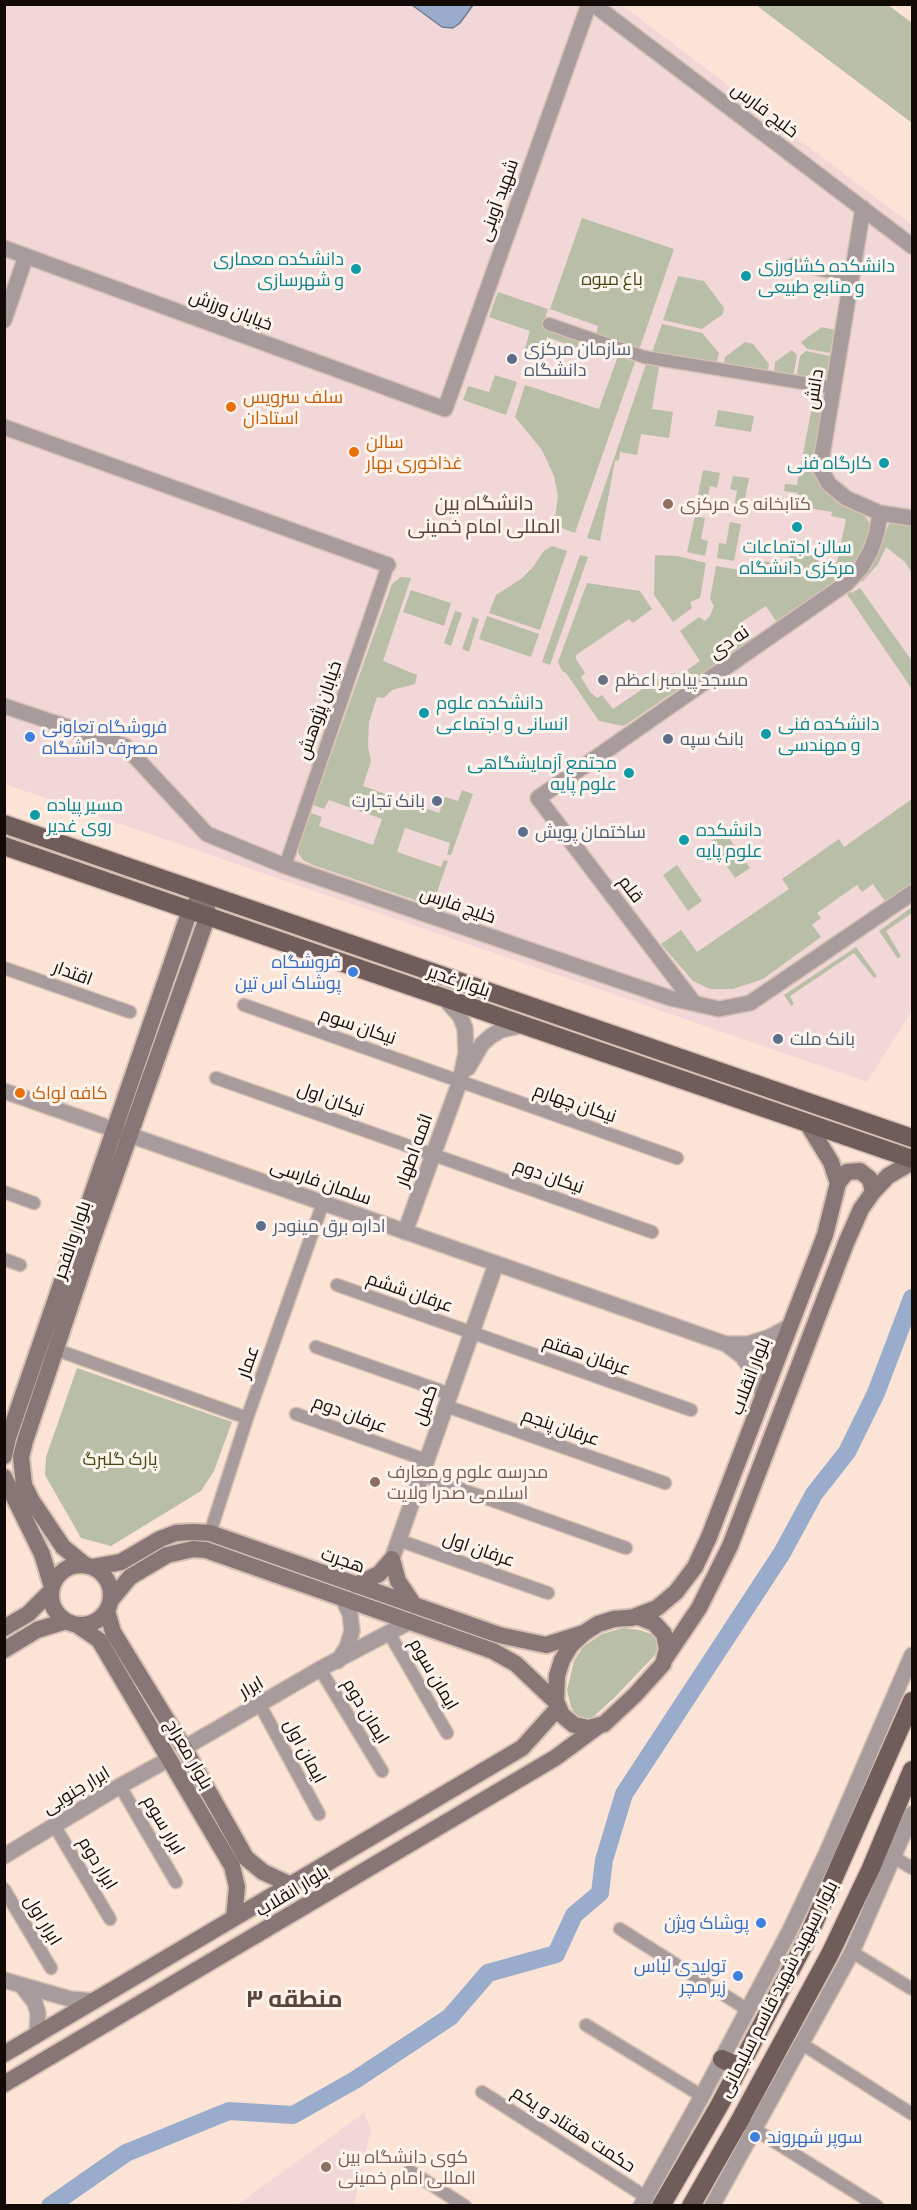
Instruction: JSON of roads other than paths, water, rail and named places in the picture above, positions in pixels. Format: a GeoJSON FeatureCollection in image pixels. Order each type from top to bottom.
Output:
{"type":"FeatureCollection","features":[{"type":"Feature","properties":{"kind":"main road","name":"بلوار غدیر"},"geometry":{"type":"LineString","coordinates":[[4,824],[912,1138]]}},
{"type":"Feature","properties":{"kind":"main road","name":"بلوار غدیر"},"geometry":{"type":"LineString","coordinates":[[4,846],[912,1161]]}},
{"type":"Feature","properties":{"kind":"main road"},"geometry":{"type":"LineString","coordinates":[[190,910],[205,893]]}},
{"type":"Feature","properties":{"kind":"main road"},"geometry":{"type":"LineString","coordinates":[[205,893],[208,915]]}},
{"type":"Feature","properties":{"kind":"main road","name":"بلوار والفجر"},"geometry":{"type":"LineString","coordinates":[[89,1566],[63,1547],[32,1501],[24,1485],[21,1457],[92,1241],[122,1132],[190,910]]}},
{"type":"Feature","properties":{"kind":"main road","name":"بلوار والفجر"},"geometry":{"type":"LineString","coordinates":[[4,1455],[8,1438],[122,1132],[208,915]]}},
{"type":"Feature","properties":{"kind":"main road"},"geometry":{"type":"LineString","coordinates":[[807,1123],[826,1153],[838,1183],[847,1172],[860,1171],[870,1179],[873,1192]]}},
{"type":"Feature","properties":{"kind":"main road"},"geometry":{"type":"LineString","coordinates":[[666,1657],[667,1641],[660,1628],[647,1619],[631,1618],[606,1622],[584,1633],[571,1645],[562,1660],[557,1676],[558,1706],[562,1715],[574,1725],[589,1728],[604,1724],[663,1664],[699,1608],[730,1546],[861,1209],[888,1176],[912,1161]]}},
{"type":"Feature","properties":{"kind":"main road","name":"بلوار انقلاب"},"geometry":{"type":"LineString","coordinates":[[631,1618],[657,1608],[676,1592],[695,1567],[709,1537],[825,1235],[838,1183]]}},
{"type":"Feature","properties":{"kind":"main road"},"geometry":{"type":"LineString","coordinates":[[4,1477],[42,1554],[51,1589],[51,1603],[57,1613],[71,1623]]}},
{"type":"Feature","properties":{"kind":"main road","name":"هجرت"},"geometry":{"type":"LineString","coordinates":[[89,1566],[121,1562],[160,1539],[176,1533],[210,1533],[356,1585],[493,1651],[516,1664],[558,1706]]}},
{"type":"Feature","properties":{"kind":"main road"},"geometry":{"type":"LineString","coordinates":[[206,1550],[210,1533]]}},
{"type":"Feature","properties":{"kind":"main road","name":"هجرت"},"geometry":{"type":"LineString","coordinates":[[109,1605],[130,1577],[167,1554],[193,1549],[206,1550],[343,1599],[413,1613],[524,1642],[546,1644],[584,1633]]}},
{"type":"Feature","properties":{"kind":"main road"},"geometry":{"type":"LineString","coordinates":[[356,1585],[379,1575],[392,1559]]}},
{"type":"Feature","properties":{"kind":"main road"},"geometry":{"type":"LineString","coordinates":[[392,1559],[398,1581],[413,1613]]}},
{"type":"Feature","properties":{"kind":"main road"},"geometry":{"type":"LineString","coordinates":[[4,1628],[28,1614],[51,1589],[59,1574],[71,1566],[89,1566],[101,1572],[108,1580],[111,1589],[109,1605],[99,1620],[88,1625],[71,1623],[37,1630],[4,1650]]}},
{"type":"Feature","properties":{"kind":"main road","name":"بلوار معراج"},"geometry":{"type":"LineString","coordinates":[[109,1605],[113,1632],[184,1748],[239,1862],[234,1918]]}},
{"type":"Feature","properties":{"kind":"main road","name":"بلوار معراج"},"geometry":{"type":"LineString","coordinates":[[71,1623],[99,1640],[169,1759],[239,1862],[291,1885]]}},
{"type":"Feature","properties":{"kind":"main road","name":"بلوار سپهبد شهید قاسم سلیمانی"},"geometry":{"type":"LineString","coordinates":[[649,2202],[739,2067],[806,1941],[912,1701]]}},
{"type":"Feature","properties":{"kind":"main road","name":"بلوار انقلاب"},"geometry":{"type":"LineString","coordinates":[[4,2054],[522,1748],[558,1706]]}},
{"type":"Feature","properties":{"kind":"main road","name":"بلوار انقلاب"},"geometry":{"type":"LineString","coordinates":[[4,2084],[555,1758],[597,1727]]}},
{"type":"Feature","properties":{"kind":"main road","name":"بلوار سپهبد شهید قاسم سلیمانی"},"geometry":{"type":"LineString","coordinates":[[691,2205],[748,2125],[871,1868],[912,1770]]}},
{"type":"Feature","properties":{"kind":"main road"},"geometry":{"type":"LineString","coordinates":[[855,1832],[866,1843],[882,1844]]}},
{"type":"Feature","properties":{"kind":"main road"},"geometry":{"type":"LineString","coordinates":[[843,1858],[851,1855],[860,1856],[871,1868]]}},
{"type":"Feature","properties":{"kind":"main road"},"geometry":{"type":"LineString","coordinates":[[722,2059],[739,2067]]}},
{"type":"Feature","properties":{"kind":"street","name":"شهید آوینی"},"geometry":{"type":"LineString","coordinates":[[445,409],[589,4]]}},
{"type":"Feature","properties":{"kind":"street","name":"خلیج فارس"},"geometry":{"type":"LineString","coordinates":[[593,4],[912,246]]}},
{"type":"Feature","properties":{"kind":"street","name":"دانش"},"geometry":{"type":"LineString","coordinates":[[863,208],[820,468],[830,484],[846,498],[880,513],[912,518]]}},
{"type":"Feature","properties":{"kind":"street","name":"خیابان ورزش"},"geometry":{"type":"LineString","coordinates":[[5,249],[445,409]]}},
{"type":"Feature","properties":{"kind":"street"},"geometry":{"type":"LineString","coordinates":[[4,320],[26,256]]}},
{"type":"Feature","properties":{"kind":"street"},"geometry":{"type":"LineString","coordinates":[[783,270],[794,264],[852,278]]}},
{"type":"Feature","properties":{"kind":"street"},"geometry":{"type":"LineString","coordinates":[[549,324],[644,357],[834,388]]}},
{"type":"Feature","properties":{"kind":"street"},"geometry":{"type":"LineString","coordinates":[[4,427],[388,565]]}},
{"type":"Feature","properties":{"kind":"street","name":"نه دی"},"geometry":{"type":"LineString","coordinates":[[538,798],[847,584],[861,568],[871,550],[880,513]]}},
{"type":"Feature","properties":{"kind":"street","name":"خیابان پژوهش"},"geometry":{"type":"LineString","coordinates":[[285,866],[388,565]]}},
{"type":"Feature","properties":{"kind":"street","name":"خلیج فارس"},"geometry":{"type":"LineString","coordinates":[[4,706],[125,746],[207,834],[285,866],[658,994],[719,1009],[750,1003],[912,893]]}},
{"type":"Feature","properties":{"kind":"street","name":"قلم"},"geometry":{"type":"LineString","coordinates":[[538,798],[694,1003]]}},
{"type":"Feature","properties":{"kind":"street","name":"اقتدار"},"geometry":{"type":"LineString","coordinates":[[4,968],[130,1012]]}},
{"type":"Feature","properties":{"kind":"street","name":"ائمه اطهار"},"geometry":{"type":"LineString","coordinates":[[405,1232],[460,1081],[466,1053],[465,1028],[460,1016],[443,997]]}},
{"type":"Feature","properties":{"kind":"street","name":"نیکان سوم"},"geometry":{"type":"LineString","coordinates":[[244,1005],[460,1081]]}},
{"type":"Feature","properties":{"kind":"street","name":"ائمه اطهار"},"geometry":{"type":"LineString","coordinates":[[460,1081],[482,1044],[491,1036],[501,1030],[525,1025]]}},
{"type":"Feature","properties":{"kind":"street","name":"نیکان اول"},"geometry":{"type":"LineString","coordinates":[[216,1078],[433,1154]]}},
{"type":"Feature","properties":{"kind":"street","name":"نیکان چهارم"},"geometry":{"type":"LineString","coordinates":[[460,1081],[677,1158]]}},
{"type":"Feature","properties":{"kind":"street","name":"سلمان فارسی"},"geometry":{"type":"LineString","coordinates":[[4,1091],[726,1344],[742,1356],[754,1373],[763,1395]]}},
{"type":"Feature","properties":{"kind":"street","name":"نیکان دوم"},"geometry":{"type":"LineString","coordinates":[[433,1154],[652,1232]]}},
{"type":"Feature","properties":{"kind":"street"},"geometry":{"type":"LineString","coordinates":[[4,1192],[34,1203]]}},
{"type":"Feature","properties":{"kind":"street","name":"عمار"},"geometry":{"type":"LineString","coordinates":[[210,1533],[247,1418],[323,1203]]}},
{"type":"Feature","properties":{"kind":"street"},"geometry":{"type":"LineString","coordinates":[[4,1259],[20,1265]]}},
{"type":"Feature","properties":{"kind":"street","name":"کمیل"},"geometry":{"type":"LineString","coordinates":[[392,1559],[496,1264]]}},
{"type":"Feature","properties":{"kind":"street","name":"عرفان ششم"},"geometry":{"type":"LineString","coordinates":[[337,1285],[471,1333]]}},
{"type":"Feature","properties":{"kind":"street","name":"سلمان فارسی"},"geometry":{"type":"LineString","coordinates":[[726,1344],[748,1344],[770,1337],[790,1326]]}},
{"type":"Feature","properties":{"kind":"street","name":"عرفان هفتم"},"geometry":{"type":"LineString","coordinates":[[471,1333],[691,1410]]}},
{"type":"Feature","properties":{"kind":"street","name":"عرفان پنجم"},"geometry":{"type":"LineString","coordinates":[[316,1347],[665,1483]]}},
{"type":"Feature","properties":{"kind":"street"},"geometry":{"type":"LineString","coordinates":[[57,1350],[247,1418]]}},
{"type":"Feature","properties":{"kind":"street","name":"عرفان دوم"},"geometry":{"type":"LineString","coordinates":[[296,1414],[424,1468],[626,1548]]}},
{"type":"Feature","properties":{"kind":"street","name":"عرفان اول"},"geometry":{"type":"LineString","coordinates":[[398,1540],[548,1593]]}},
{"type":"Feature","properties":{"kind":"street"},"geometry":{"type":"LineString","coordinates":[[338,1661],[347,1647],[352,1631],[350,1614],[343,1599]]}},
{"type":"Feature","properties":{"kind":"street","name":"ابرار"},"geometry":{"type":"LineString","coordinates":[[184,1748],[389,1633],[413,1613]]}},
{"type":"Feature","properties":{"kind":"street","name":"ایمان سوم"},"geometry":{"type":"LineString","coordinates":[[389,1633],[447,1733]]}},
{"type":"Feature","properties":{"kind":"street"},"geometry":{"type":"LineString","coordinates":[[649,2202],[789,1932],[827,1852],[912,1655]]}},
{"type":"Feature","properties":{"kind":"street","name":"ایمان دوم"},"geometry":{"type":"LineString","coordinates":[[320,1670],[382,1771]]}},
{"type":"Feature","properties":{"kind":"street","name":"ایمان اول"},"geometry":{"type":"LineString","coordinates":[[260,1705],[319,1814]]}},
{"type":"Feature","properties":{"kind":"street","name":"ابرار جنوبی"},"geometry":{"type":"LineString","coordinates":[[4,1856],[169,1759]]}},
{"type":"Feature","properties":{"kind":"street","name":"ابرار سوم"},"geometry":{"type":"LineString","coordinates":[[120,1786],[176,1882]]}},
{"type":"Feature","properties":{"kind":"street"},"geometry":{"type":"LineString","coordinates":[[712,2205],[748,2125],[802,2044],[852,1952],[912,1815]]}},
{"type":"Feature","properties":{"kind":"street","name":"ابرار دوم"},"geometry":{"type":"LineString","coordinates":[[54,1825],[110,1919]]}},
{"type":"Feature","properties":{"kind":"street"},"geometry":{"type":"LineString","coordinates":[[895,1858],[912,1868]]}},
{"type":"Feature","properties":{"kind":"street","name":"ابرار اول"},"geometry":{"type":"LineString","coordinates":[[4,1889],[51,1968]]}},
{"type":"Feature","properties":{"kind":"street"},"geometry":{"type":"LineString","coordinates":[[620,1929],[748,2010]]}},
{"type":"Feature","properties":{"kind":"street"},"geometry":{"type":"LineString","coordinates":[[852,1952],[912,1989]]}},
{"type":"Feature","properties":{"kind":"street"},"geometry":{"type":"LineString","coordinates":[[4,1980],[70,1999],[95,2001]]}},
{"type":"Feature","properties":{"kind":"street"},"geometry":{"type":"LineString","coordinates":[[22,1986],[30,1994],[38,2013],[37,2035]]}},
{"type":"Feature","properties":{"kind":"street"},"geometry":{"type":"LineString","coordinates":[[586,2025],[702,2096]]}},
{"type":"Feature","properties":{"kind":"street"},"geometry":{"type":"LineString","coordinates":[[802,2044],[912,2114]]}},
{"type":"Feature","properties":{"kind":"street","name":"حکمت هفتاد و یکم"},"geometry":{"type":"LineString","coordinates":[[482,2092],[649,2202]]}},
{"type":"Feature","properties":{"kind":"street"},"geometry":{"type":"LineString","coordinates":[[748,2125],[877,2205]]}},
{"type":"Feature","properties":{"kind":"street"},"geometry":{"type":"LineString","coordinates":[[410,2171],[465,2205]]}},
{"type":"Feature","properties":{"kind":"water"},"geometry":{"type":"Polygon","coordinates":[[[412,5],[473,5],[460,23],[453,28],[442,27],[412,5]]]}},
{"type":"Feature","properties":{"kind":"waterway"},"geometry":{"type":"LineString","coordinates":[[50,2206],[126,2153],[229,2111],[293,2115],[355,2080],[450,2017],[488,1973],[556,1954],[574,1915],[600,1893],[604,1860],[624,1794],[782,1553],[814,1494],[847,1452],[876,1393],[912,1298]]}},
{"type":"Feature","properties":{"kind":"place","name":"دانشکده معماری و شهرسازی"},"geometry":{"type":"Point","coordinates":[356,269]}},
{"type":"Feature","properties":{"kind":"place","name":"دانشکده کشاورزی و منابع طبیعی"},"geometry":{"type":"Point","coordinates":[746,276]}},
{"type":"Feature","properties":{"kind":"place","name":"سازمان مرکزی دانشگاه"},"geometry":{"type":"Point","coordinates":[512,359]}},
{"type":"Feature","properties":{"kind":"place","name":"سلف سرویس استادان"},"geometry":{"type":"Point","coordinates":[231,407]}},
{"type":"Feature","properties":{"kind":"place","name":"سالن غذاخوری بهار"},"geometry":{"type":"Point","coordinates":[354,452]}},
{"type":"Feature","properties":{"kind":"place","name":"کارگاه فنی"},"geometry":{"type":"Point","coordinates":[884,463]}},
{"type":"Feature","properties":{"kind":"place","name":"کتابخانه ی مرکزی"},"geometry":{"type":"Point","coordinates":[668,504]}},
{"type":"Feature","properties":{"kind":"place","name":"سالن اجتماعات مرکزی دانشگاه"},"geometry":{"type":"Point","coordinates":[797,527]}},
{"type":"Feature","properties":{"kind":"place","name":"مسجد پیامبر اعظم"},"geometry":{"type":"Point","coordinates":[603,680]}},
{"type":"Feature","properties":{"kind":"place","name":"دانشکده علوم انسانی و اجتماعی"},"geometry":{"type":"Point","coordinates":[424,713]}},
{"type":"Feature","properties":{"kind":"place","name":"دانشکده فنی و مهندسی"},"geometry":{"type":"Point","coordinates":[766,734]}},
{"type":"Feature","properties":{"kind":"place","name":"فروشگاه تعاونی مصرف دانشگاه"},"geometry":{"type":"Point","coordinates":[30,737]}},
{"type":"Feature","properties":{"kind":"place","name":"بانک سپه"},"geometry":{"type":"Point","coordinates":[668,739]}},
{"type":"Feature","properties":{"kind":"place","name":"مجتمع آزمایشگاهی علوم پایه"},"geometry":{"type":"Point","coordinates":[629,773]}},
{"type":"Feature","properties":{"kind":"place","name":"بانک تجارت"},"geometry":{"type":"Point","coordinates":[437,801]}},
{"type":"Feature","properties":{"kind":"place","name":"مسیر پیاده روی غدیر"},"geometry":{"type":"Point","coordinates":[35,815]}},
{"type":"Feature","properties":{"kind":"place","name":"ساختمان پویش"},"geometry":{"type":"Point","coordinates":[523,832]}},
{"type":"Feature","properties":{"kind":"place","name":"دانشکده علوم پایه"},"geometry":{"type":"Point","coordinates":[684,840]}},
{"type":"Feature","properties":{"kind":"place","name":"فروشگاه پوشاک آس تین"},"geometry":{"type":"Point","coordinates":[353,972]}},
{"type":"Feature","properties":{"kind":"place","name":"بانک ملت"},"geometry":{"type":"Point","coordinates":[778,1039]}},
{"type":"Feature","properties":{"kind":"place","name":"کافه لواک"},"geometry":{"type":"Point","coordinates":[20,1093]}},
{"type":"Feature","properties":{"kind":"place","name":"اداره برق مینودر"},"geometry":{"type":"Point","coordinates":[261,1226]}},
{"type":"Feature","properties":{"kind":"place","name":"مدرسه علوم و معارف اسلامی صدرا ولایت"},"geometry":{"type":"Point","coordinates":[375,1482]}},
{"type":"Feature","properties":{"kind":"place","name":"پوشاک ویژن"},"geometry":{"type":"Point","coordinates":[761,1923]}},
{"type":"Feature","properties":{"kind":"place","name":"تولیدی لباس زیر مچر"},"geometry":{"type":"Point","coordinates":[738,1976]}},
{"type":"Feature","properties":{"kind":"place","name":"سوپر شهروند"},"geometry":{"type":"Point","coordinates":[755,2137]}},
{"type":"Feature","properties":{"kind":"place","name":"کوی دانشگاه بین المللی امام خمینی"},"geometry":{"type":"Point","coordinates":[326,2167]}},
{"type":"Feature","properties":{"kind":"district","name":"دانشگاه بین المللی امام خمینی"},"geometry":{"type":"Point","coordinates":[484,514]}},
{"type":"Feature","properties":{"kind":"district","name":"منطقه ۳"},"geometry":{"type":"Point","coordinates":[294,1999]}},
{"type":"Feature","properties":{"kind":"park label","name":"باغ میوه"},"geometry":{"type":"Point","coordinates":[612,279]}},
{"type":"Feature","properties":{"kind":"park label","name":"پارک گلبرگ"},"geometry":{"type":"Point","coordinates":[120,1459]}}]}
